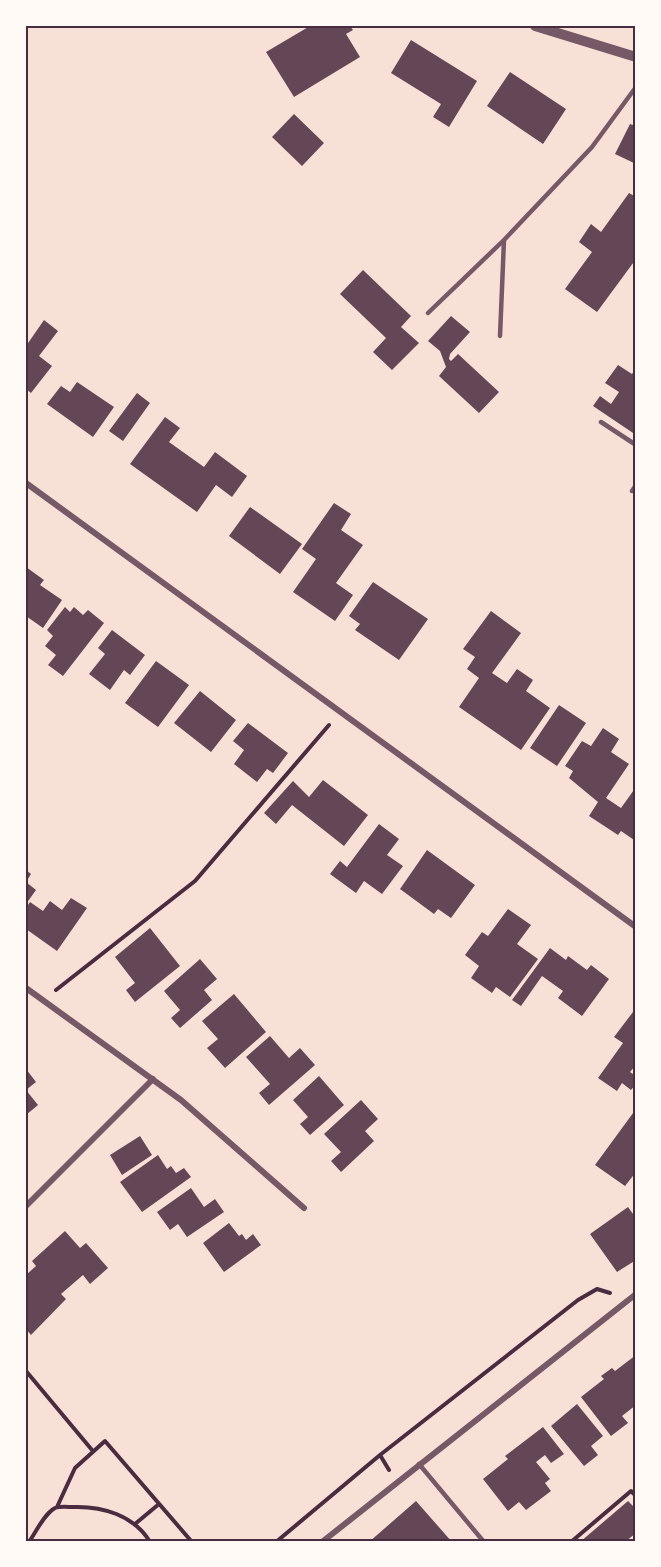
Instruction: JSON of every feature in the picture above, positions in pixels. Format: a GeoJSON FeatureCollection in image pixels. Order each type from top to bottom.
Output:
{"type":"FeatureCollection","features":[{"type":"Feature","properties":{"kind":"street"},"geometry":{"type":"LineString","coordinates":[[534,26],[636,57]]}},
{"type":"Feature","properties":{"kind":"street"},"geometry":{"type":"LineString","coordinates":[[26,483],[636,927]]}},
{"type":"Feature","properties":{"kind":"street"},"geometry":{"type":"LineString","coordinates":[[26,988],[153,1078],[304,1208]]}},
{"type":"Feature","properties":{"kind":"street"},"geometry":{"type":"LineString","coordinates":[[26,1206],[153,1078]]}},
{"type":"Feature","properties":{"kind":"street"},"geometry":{"type":"LineString","coordinates":[[322,1542],[636,1294]]}},
{"type":"Feature","properties":{"kind":"lane"},"geometry":{"type":"LineString","coordinates":[[428,313],[504,240],[592,147],[636,87]]}},
{"type":"Feature","properties":{"kind":"lane"},"geometry":{"type":"LineString","coordinates":[[500,336],[504,240]]}},
{"type":"Feature","properties":{"kind":"lane"},"geometry":{"type":"LineString","coordinates":[[601,422],[636,445]]}},
{"type":"Feature","properties":{"kind":"lane"},"geometry":{"type":"LineString","coordinates":[[632,491],[636,485]]}},
{"type":"Feature","properties":{"kind":"lane"},"geometry":{"type":"LineString","coordinates":[[419,1464],[484,1542]]}},
{"type":"Feature","properties":{"kind":"path"},"geometry":{"type":"LineString","coordinates":[[42,1000],[195,881],[340,713]]}},
{"type":"Feature","properties":{"kind":"path"},"geometry":{"type":"LineString","coordinates":[[276,1542],[380,1455],[578,1300],[597,1289],[616,1296],[622,1304]]}},
{"type":"Feature","properties":{"kind":"path"},"geometry":{"type":"LineString","coordinates":[[26,1371],[92,1450]]}},
{"type":"Feature","properties":{"kind":"path"},"geometry":{"type":"LineString","coordinates":[[29,1542],[51,1511],[57,1507],[75,1468],[92,1450],[105,1441],[192,1542]]}},
{"type":"Feature","properties":{"kind":"path"},"geometry":{"type":"LineString","coordinates":[[571,1542],[631,1491],[636,1496]]}},
{"type":"Feature","properties":{"kind":"path"},"geometry":{"type":"LineString","coordinates":[[135,1524],[159,1504]]}},
{"type":"Feature","properties":{"kind":"path"},"geometry":{"type":"LineString","coordinates":[[57,1507],[90,1507],[108,1510],[135,1524],[150,1542]]}},
{"type":"Feature","properties":{"kind":"building"},"geometry":{"type":"Polygon","coordinates":[[[310,26],[350,26],[353,30],[346,34],[360,57],[294,97],[266,52],[310,26]]]}},
{"type":"Feature","properties":{"kind":"building"},"geometry":{"type":"Polygon","coordinates":[[[411,40],[477,81],[449,127],[433,117],[441,104],[391,73],[411,40]]]}},
{"type":"Feature","properties":{"kind":"building"},"geometry":{"type":"Polygon","coordinates":[[[510,72],[566,109],[543,144],[487,106],[510,72]]]}},
{"type":"Feature","properties":{"kind":"building"},"geometry":{"type":"Polygon","coordinates":[[[294,114],[324,143],[302,166],[272,137],[294,114]]]}},
{"type":"Feature","properties":{"kind":"building"},"geometry":{"type":"Polygon","coordinates":[[[630,124],[636,126],[636,164],[615,154],[630,124]]]}},
{"type":"Feature","properties":{"kind":"building"},"geometry":{"type":"Polygon","coordinates":[[[629,193],[636,197],[636,259],[597,312],[565,289],[592,252],[579,242],[591,224],[601,232],[629,193]]]}},
{"type":"Feature","properties":{"kind":"building"},"geometry":{"type":"Polygon","coordinates":[[[363,270],[411,316],[401,327],[419,343],[392,370],[373,352],[386,338],[340,294],[363,270]]]}},
{"type":"Feature","properties":{"kind":"building"},"geometry":{"type":"Polygon","coordinates":[[[451,316],[470,332],[450,354],[449,359],[451,361],[458,354],[499,392],[479,413],[439,376],[446,367],[440,351],[428,341],[451,316]]]}},
{"type":"Feature","properties":{"kind":"building"},"geometry":{"type":"Polygon","coordinates":[[[44,320],[58,331],[39,356],[52,366],[31,393],[26,389],[26,346],[44,320]]]}},
{"type":"Feature","properties":{"kind":"building"},"geometry":{"type":"Polygon","coordinates":[[[618,365],[632,374],[636,368],[636,435],[593,406],[600,396],[611,404],[619,392],[605,383],[618,365]]]}},
{"type":"Feature","properties":{"kind":"building"},"geometry":{"type":"Polygon","coordinates":[[[77,382],[114,407],[93,437],[47,404],[61,386],[70,392],[77,382]]]}},
{"type":"Feature","properties":{"kind":"building"},"geometry":{"type":"Polygon","coordinates":[[[137,393],[150,403],[123,441],[109,431],[137,393]]]}},
{"type":"Feature","properties":{"kind":"building"},"geometry":{"type":"Polygon","coordinates":[[[165,417],[180,428],[169,442],[204,467],[215,452],[247,476],[232,497],[216,485],[197,512],[130,464],[165,417]]]}},
{"type":"Feature","properties":{"kind":"building"},"geometry":{"type":"Polygon","coordinates":[[[334,503],[351,514],[341,530],[363,545],[336,583],[353,595],[335,621],[293,592],[316,559],[302,549],[334,503]]]}},
{"type":"Feature","properties":{"kind":"building"},"geometry":{"type":"Polygon","coordinates":[[[250,507],[302,544],[280,574],[229,536],[250,507]]]}},
{"type":"Feature","properties":{"kind":"building"},"geometry":{"type":"Polygon","coordinates":[[[26,567],[44,580],[40,585],[62,600],[43,628],[26,616],[26,567]]]}},
{"type":"Feature","properties":{"kind":"building"},"geometry":{"type":"Polygon","coordinates":[[[373,582],[428,619],[399,660],[355,630],[360,624],[349,616],[373,582]]]}},
{"type":"Feature","properties":{"kind":"building"},"geometry":{"type":"Polygon","coordinates":[[[65,607],[70,612],[74,607],[83,615],[88,610],[104,623],[63,676],[48,665],[56,655],[45,646],[53,636],[47,630],[65,607]]]}},
{"type":"Feature","properties":{"kind":"building"},"geometry":{"type":"Polygon","coordinates":[[[491,611],[521,633],[492,673],[507,683],[517,669],[533,680],[526,691],[550,708],[521,750],[459,707],[479,678],[467,669],[475,657],[463,649],[491,611]]]}},
{"type":"Feature","properties":{"kind":"building"},"geometry":{"type":"Polygon","coordinates":[[[112,630],[145,655],[130,675],[124,670],[110,690],[89,674],[105,654],[98,648],[112,630]]]}},
{"type":"Feature","properties":{"kind":"building"},"geometry":{"type":"Polygon","coordinates":[[[156,661],[189,685],[158,727],[125,703],[156,661]]]}},
{"type":"Feature","properties":{"kind":"building"},"geometry":{"type":"Polygon","coordinates":[[[200,691],[236,720],[211,752],[174,723],[200,691]]]}},
{"type":"Feature","properties":{"kind":"building"},"geometry":{"type":"Polygon","coordinates":[[[559,705],[586,723],[557,766],[530,748],[559,705]]]}},
{"type":"Feature","properties":{"kind":"building"},"geometry":{"type":"Polygon","coordinates":[[[248,723],[288,753],[273,773],[267,769],[257,782],[234,764],[244,750],[233,741],[248,723]]]}},
{"type":"Feature","properties":{"kind":"building"},"geometry":{"type":"Polygon","coordinates":[[[603,728],[619,739],[611,752],[629,764],[606,798],[621,808],[636,787],[634,840],[621,831],[618,835],[589,816],[598,802],[569,778],[573,771],[565,766],[582,741],[591,746],[603,728]]]}},
{"type":"Feature","properties":{"kind":"building"},"geometry":{"type":"Polygon","coordinates":[[[323,780],[368,815],[344,846],[292,805],[276,824],[264,813],[293,781],[309,797],[323,780]]]}},
{"type":"Feature","properties":{"kind":"building"},"geometry":{"type":"Polygon","coordinates":[[[379,824],[399,839],[387,855],[403,866],[382,894],[364,881],[356,893],[330,874],[340,861],[347,867],[379,824]]]}},
{"type":"Feature","properties":{"kind":"building"},"geometry":{"type":"Polygon","coordinates":[[[427,850],[475,885],[451,918],[438,909],[434,914],[400,889],[427,850]]]}},
{"type":"Feature","properties":{"kind":"building"},"geometry":{"type":"Polygon","coordinates":[[[26,870],[31,874],[26,882],[26,870]]]}},
{"type":"Feature","properties":{"kind":"building"},"geometry":{"type":"Polygon","coordinates":[[[26,882],[36,890],[26,904],[26,882]]]}},
{"type":"Feature","properties":{"kind":"building"},"geometry":{"type":"Polygon","coordinates":[[[71,898],[87,908],[57,951],[26,929],[26,908],[30,902],[43,911],[50,901],[62,910],[71,898]]]}},
{"type":"Feature","properties":{"kind":"building"},"geometry":{"type":"Polygon","coordinates":[[[508,909],[531,925],[517,944],[538,959],[510,997],[496,987],[492,993],[471,978],[479,966],[465,955],[482,932],[488,936],[508,909]]]}},
{"type":"Feature","properties":{"kind":"building"},"geometry":{"type":"Polygon","coordinates":[[[150,928],[180,966],[135,1002],[126,990],[135,983],[115,957],[150,928]]]}},
{"type":"Feature","properties":{"kind":"building"},"geometry":{"type":"Polygon","coordinates":[[[550,948],[566,960],[568,956],[587,970],[591,965],[609,979],[582,1016],[558,998],[563,991],[542,976],[521,1006],[512,1000],[550,948]]]}},
{"type":"Feature","properties":{"kind":"building"},"geometry":{"type":"Polygon","coordinates":[[[200,959],[217,979],[204,990],[212,1000],[180,1028],[171,1018],[180,1010],[164,991],[200,959]]]}},
{"type":"Feature","properties":{"kind":"building"},"geometry":{"type":"Polygon","coordinates":[[[234,994],[266,1032],[225,1068],[207,1048],[218,1039],[202,1021],[234,994]]]}},
{"type":"Feature","properties":{"kind":"building"},"geometry":{"type":"Polygon","coordinates":[[[636,1008],[636,1065],[630,1072],[636,1076],[636,1084],[631,1090],[622,1083],[617,1091],[598,1078],[623,1043],[614,1037],[636,1008]]]}},
{"type":"Feature","properties":{"kind":"building"},"geometry":{"type":"Polygon","coordinates":[[[270,1036],[289,1058],[300,1048],[315,1065],[269,1105],[259,1093],[270,1084],[246,1057],[270,1036]]]}},
{"type":"Feature","properties":{"kind":"building"},"geometry":{"type":"Polygon","coordinates":[[[26,1069],[36,1082],[26,1090],[26,1069]]]}},
{"type":"Feature","properties":{"kind":"building"},"geometry":{"type":"Polygon","coordinates":[[[319,1076],[344,1105],[310,1135],[300,1124],[308,1117],[293,1100],[319,1076]]]}},
{"type":"Feature","properties":{"kind":"building"},"geometry":{"type":"Polygon","coordinates":[[[26,1090],[38,1105],[26,1115],[26,1090]]]}},
{"type":"Feature","properties":{"kind":"building"},"geometry":{"type":"Polygon","coordinates":[[[361,1100],[378,1119],[365,1131],[374,1141],[341,1172],[331,1161],[341,1152],[324,1134],[361,1100]]]}},
{"type":"Feature","properties":{"kind":"building"},"geometry":{"type":"Polygon","coordinates":[[[636,1109],[636,1172],[625,1186],[595,1165],[636,1109]]]}},
{"type":"Feature","properties":{"kind":"building"},"geometry":{"type":"Polygon","coordinates":[[[140,1136],[152,1155],[122,1175],[110,1155],[140,1136]]]}},
{"type":"Feature","properties":{"kind":"building"},"geometry":{"type":"Polygon","coordinates":[[[158,1155],[167,1169],[171,1166],[176,1173],[184,1168],[191,1177],[142,1212],[120,1182],[158,1155]]]}},
{"type":"Feature","properties":{"kind":"building"},"geometry":{"type":"Polygon","coordinates":[[[191,1188],[204,1207],[215,1199],[224,1212],[187,1237],[178,1224],[170,1230],[157,1212],[191,1188]]]}},
{"type":"Feature","properties":{"kind":"building"},"geometry":{"type":"Polygon","coordinates":[[[628,1207],[636,1218],[636,1260],[617,1272],[590,1234],[628,1207]]]}},
{"type":"Feature","properties":{"kind":"building"},"geometry":{"type":"Polygon","coordinates":[[[229,1223],[239,1236],[242,1234],[246,1240],[253,1234],[261,1245],[224,1272],[203,1243],[229,1223]]]}},
{"type":"Feature","properties":{"kind":"building"},"geometry":{"type":"Polygon","coordinates":[[[65,1231],[80,1248],[86,1243],[108,1268],[90,1284],[83,1275],[61,1294],[66,1299],[31,1335],[26,1329],[26,1275],[36,1266],[32,1261],[65,1231]]]}},
{"type":"Feature","properties":{"kind":"building"},"geometry":{"type":"Polygon","coordinates":[[[636,1355],[636,1405],[622,1416],[628,1423],[611,1436],[581,1397],[604,1379],[601,1376],[612,1368],[615,1371],[636,1355]]]}},
{"type":"Feature","properties":{"kind":"building"},"geometry":{"type":"Polygon","coordinates":[[[577,1404],[603,1436],[591,1446],[598,1455],[584,1466],[551,1426],[577,1404]]]}},
{"type":"Feature","properties":{"kind":"building"},"geometry":{"type":"Polygon","coordinates":[[[543,1427],[564,1454],[551,1463],[545,1455],[536,1462],[550,1479],[545,1483],[551,1491],[526,1510],[519,1502],[508,1511],[483,1479],[508,1459],[505,1456],[543,1427]]]}},
{"type":"Feature","properties":{"kind":"building"},"geometry":{"type":"Polygon","coordinates":[[[416,1501],[452,1542],[369,1542],[416,1501]]]}},
{"type":"Feature","properties":{"kind":"building"},"geometry":{"type":"Polygon","coordinates":[[[628,1501],[636,1509],[636,1533],[625,1542],[580,1542],[628,1501]]]}}]}
